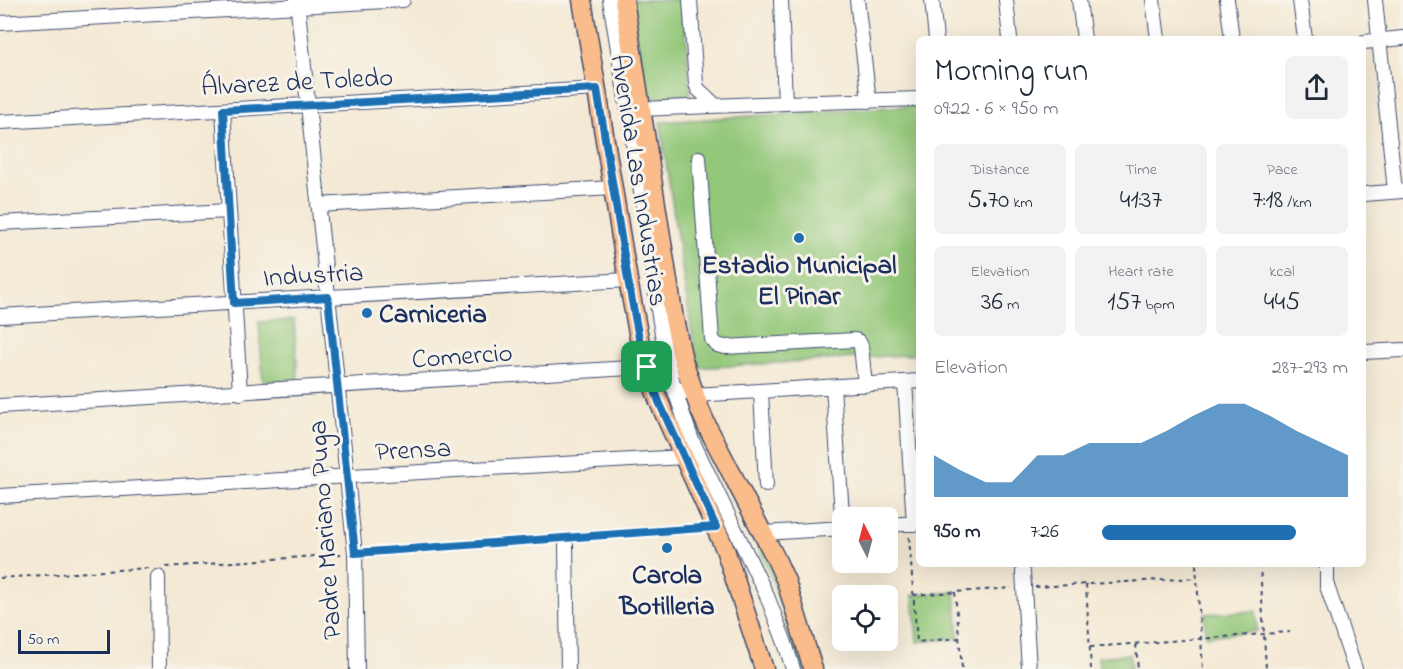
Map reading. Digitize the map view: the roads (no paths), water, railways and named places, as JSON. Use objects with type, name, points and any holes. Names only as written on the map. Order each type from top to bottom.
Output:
[{"type":"main road","name":"Avenida Las Industrias","points":[[582,0],[641,346],[659,402],[716,527],[731,566],[764,669]]},
{"type":"main road","name":"Avenida Las Industrias","points":[[624,0],[674,319],[683,360],[708,428],[764,533],[786,581],[813,669]]},
{"type":"street","points":[[0,23],[297,3],[403,0]]},
{"type":"street","points":[[603,0],[639,213],[651,306],[684,434],[766,607],[786,669]]},
{"type":"street","points":[[610,0],[671,385],[694,445],[768,596],[793,669]]},
{"type":"street","points":[[690,0],[696,84],[698,89],[716,106]]},
{"type":"street","points":[[781,0],[785,103]]},
{"type":"street","points":[[857,0],[869,101]]},
{"type":"street","points":[[932,0],[936,36]]},
{"type":"street","points":[[1006,0],[1011,36]]},
{"type":"street","points":[[1079,0],[1084,36]]},
{"type":"street","points":[[1153,0],[1158,36]]},
{"type":"street","points":[[1227,0],[1232,36]]},
{"type":"street","points":[[1300,0],[1305,36]]},
{"type":"street","points":[[1366,194],[1399,191],[1375,0]]},
{"type":"street","name":"Padre Mariano Puga","points":[[297,3],[355,553],[357,669]]},
{"type":"street","points":[[1366,42],[1403,38]]},
{"type":"street","name":"Álvarez de Toledo","points":[[0,122],[597,89]]},
{"type":"street","points":[[641,109],[916,99]]},
{"type":"street","points":[[223,110],[240,393]]},
{"type":"street","points":[[699,159],[712,339],[717,345],[725,347],[855,340],[861,346],[865,385]]},
{"type":"street","points":[[318,205],[613,188]]},
{"type":"street","points":[[0,223],[229,211]]},
{"type":"street","name":"Industria","points":[[0,316],[628,280]]},
{"type":"street","points":[[1366,352],[1403,350]]},
{"type":"street","points":[[647,367],[671,385],[694,395],[913,382],[916,488]]},
{"type":"street","name":"Comercio","points":[[0,406],[647,367]]},
{"type":"street","points":[[832,387],[841,507]]},
{"type":"street","points":[[761,392],[766,485]]},
{"type":"street","name":"Prensa","points":[[0,496],[684,457]]},
{"type":"street","points":[[898,525],[916,524]]},
{"type":"street","points":[[764,533],[832,529]]},
{"type":"street","points":[[562,541],[568,669]]},
{"type":"street","points":[[1327,567],[1327,585],[1355,669]]},
{"type":"street","points":[[158,572],[159,669]]},
{"type":"street","points":[[1023,572],[1029,669]]},
{"type":"place","name":"Estadio Municipal El Pinar","points":[[799,238]]},
{"type":"place","name":"Carniceria","points":[[367,313]]},
{"type":"place","name":"Carola Botilleria","points":[[667,548]]}]
